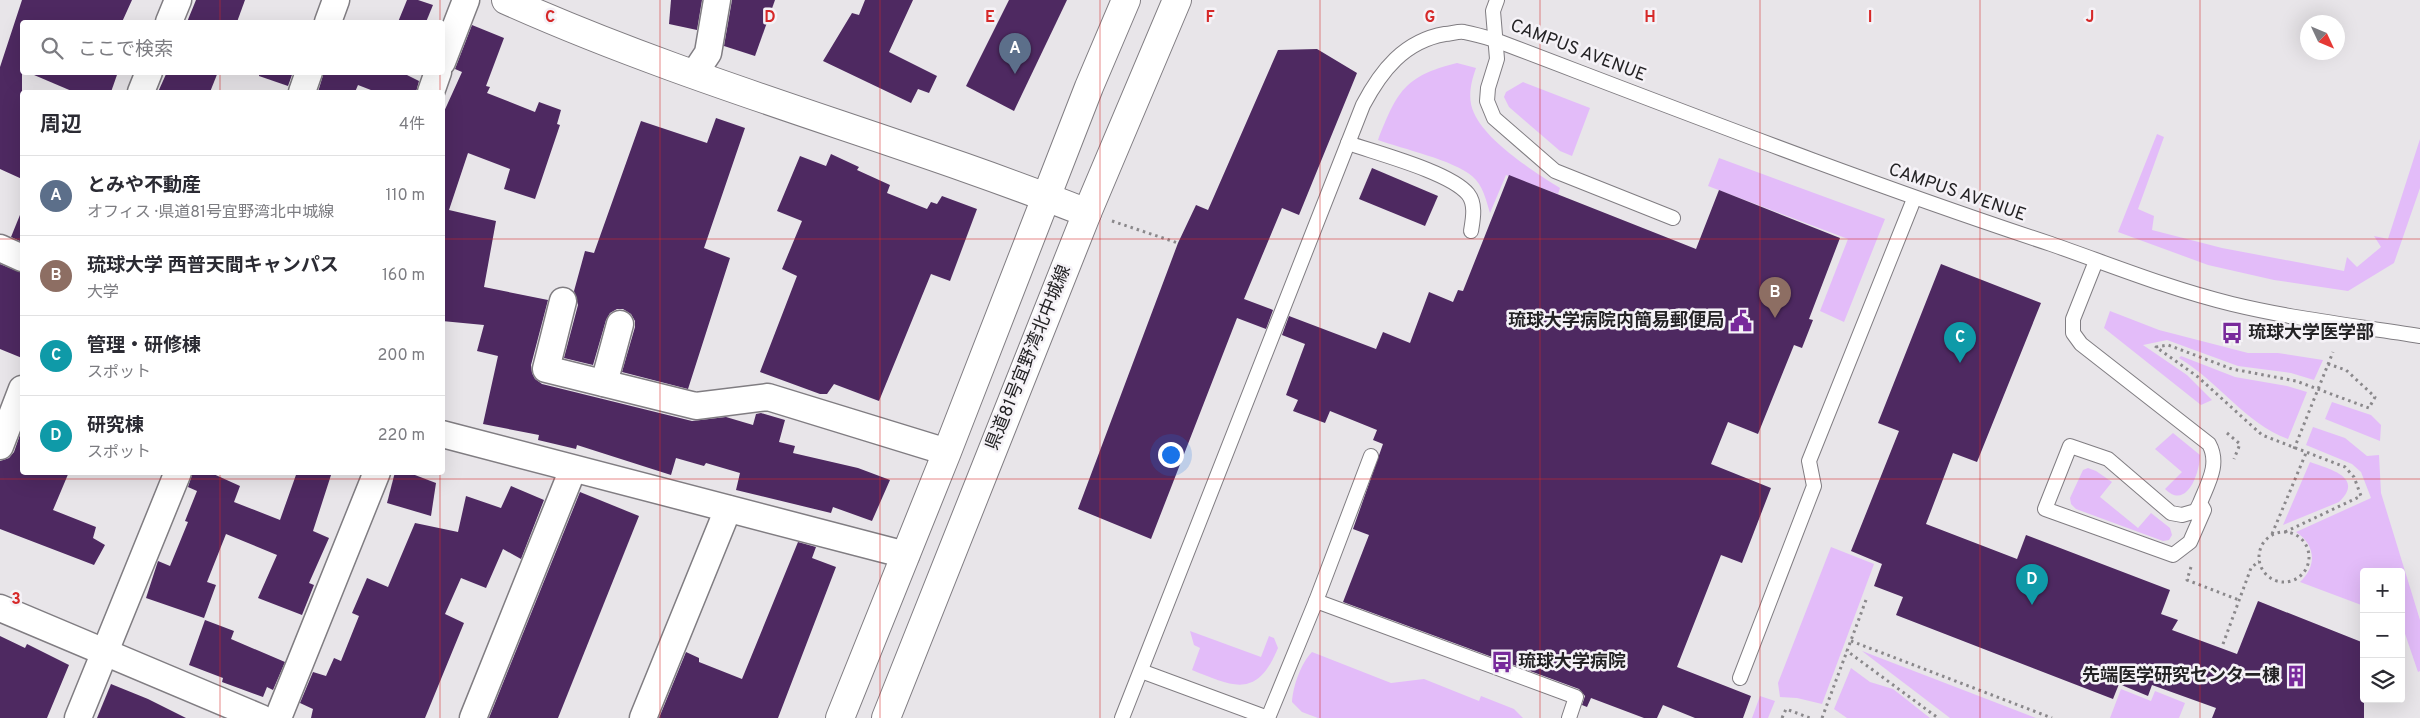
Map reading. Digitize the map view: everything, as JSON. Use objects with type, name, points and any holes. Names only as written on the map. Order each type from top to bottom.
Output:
[{"type":"main road","points":[[506,0],[568,28],[1088,213]]},
{"type":"main road","points":[[840,718],[947,452],[1089,87],[1126,0]]},
{"type":"main road","name":"県道81号宜野湾北中城線","points":[[886,718],[1088,213],[1177,0]]},
{"type":"street","points":[[170,20],[178,0]]},
{"type":"street","points":[[329,20],[336,0]]},
{"type":"street","points":[[445,54],[466,0]]},
{"type":"street","points":[[694,74],[708,53],[717,0]]},
{"type":"street","points":[[142,90],[148,75]]},
{"type":"street","points":[[303,90],[309,75]]},
{"type":"street","points":[[432,90],[437,75]]},
{"type":"street","points":[[0,248],[20,257]]},
{"type":"street","points":[[563,301],[546,369],[696,406],[768,397],[947,452]]},
{"type":"street","points":[[604,383],[620,324]]},
{"type":"street","points":[[0,446],[20,394]]},
{"type":"street","points":[[445,435],[906,555]]},
{"type":"street","points":[[473,718],[573,469]]},
{"type":"street","points":[[78,718],[177,475]]},
{"type":"street","points":[[278,718],[376,475]]},
{"type":"street","points":[[643,718],[728,509]]},
{"type":"street","points":[[0,608],[261,718]]},
{"type":"lane","points":[[1497,0],[1493,11],[1498,59],[1488,88],[1487,101],[1494,118],[1555,171],[1673,218]]},
{"type":"lane","name":"CAMPUS AVENUE","points":[[1122,718],[1363,105],[1377,80],[1395,58],[1416,44],[1437,36],[1463,32],[1495,40],[1914,199],[2159,284],[2231,304],[2287,316],[2420,336]]},
{"type":"lane","points":[[1348,143],[1453,181],[1469,195],[1474,214],[1471,231]]},
{"type":"lane","points":[[1740,678],[1814,486],[1809,461],[1914,199]]},
{"type":"lane","points":[[2096,261],[2073,319],[2073,333],[2081,344],[2209,444],[2214,453],[2215,464],[2196,511],[2182,515],[2171,512],[2108,460],[2070,446],[2045,509],[2173,555],[2190,542],[2204,510],[2200,503]]},
{"type":"lane","points":[[1141,671],[1268,718],[1316,601],[1371,456]]},
{"type":"lane","points":[[1316,601],[1576,697],[1569,718]]},
{"type":"path","points":[[1088,213],[1178,243]]},
{"type":"path","points":[[2272,535],[2285,532],[2361,496],[2354,477],[2345,467],[2262,435],[2198,377],[2156,348],[2168,345],[2232,370],[2282,377],[2369,408],[2375,397],[2346,370],[2328,364]]},
{"type":"path","points":[[2294,448],[2333,352]]},
{"type":"path","points":[[2285,532],[2294,534],[2307,545],[2309,563],[2303,574],[2288,583],[2279,582],[2267,576],[2259,561],[2259,552],[2265,541],[2272,535],[2306,453]]},
{"type":"path","points":[[2223,644],[2251,568],[2259,561]]},
{"type":"path","points":[[2187,580],[2239,600]]},
{"type":"path","points":[[1822,718],[1866,600]]},
{"type":"path","points":[[1851,641],[2052,718]]},
{"type":"path","points":[[1847,651],[1938,718]]},
{"type":"path","points":[[1782,718],[1786,709],[1810,718]]},
{"type":"shaded area","points":[[1457,63],[1476,68],[1470,96],[1472,108],[1480,124],[1489,135],[1512,155],[1560,188],[1558,194],[1506,175],[1490,213],[1479,184],[1464,170],[1440,160],[1378,140],[1397,98],[1405,88],[1425,74]]},
{"type":"shaded area","points":[[1523,82],[1590,108],[1572,156],[1560,151],[1509,107],[1504,97],[1506,92]]},
{"type":"shaded area","points":[[2157,134],[2164,137],[2138,209],[2154,216],[2152,230],[2222,248],[2344,271],[2347,257],[2357,267],[2381,247],[2374,236],[2388,239],[2420,139],[2420,188],[2394,263],[2348,291],[2274,280],[2208,265],[2118,232]]},
{"type":"shaded area","points":[[1719,158],[1885,219],[1844,322],[1820,311],[1848,239],[1708,186]]},
{"type":"shaded area","points":[[2110,311],[2159,330],[2248,353],[2278,353],[2323,360],[2314,380],[2291,373],[2238,366],[2167,340],[2143,345],[2187,375],[2212,400],[2201,405],[2104,328]]},
{"type":"shaded area","points":[[2181,356],[2235,377],[2287,386],[2307,392],[2288,439],[2258,423],[2245,413],[2207,379],[2179,358]]},
{"type":"shaded area","points":[[2332,402],[2371,415],[2381,425],[2380,441],[2325,419]]},
{"type":"shaded area","points":[[2313,427],[2345,438],[2367,456],[2379,455],[2381,493],[2404,568],[2360,568],[2360,604],[2300,582],[2306,576],[2312,556],[2311,549],[2303,537],[2296,532],[2371,498],[2361,472],[2352,464],[2306,445]]},
{"type":"shaded area","points":[[2173,433],[2200,455],[2198,471],[2191,487],[2180,495],[2173,495],[2165,489],[2182,472],[2155,449]]},
{"type":"shaded area","points":[[2310,462],[2341,475],[2346,480],[2348,486],[2346,493],[2339,502],[2283,525]]},
{"type":"shaded area","points":[[2088,468],[2112,482],[2100,497],[2138,528],[2151,513],[2170,528],[2172,535],[2169,540],[2163,541],[2076,509],[2071,504],[2070,498],[2083,470]]},
{"type":"shaded area","points":[[1831,547],[1874,564],[1822,704],[1797,698],[1780,697],[1778,683]]},
{"type":"shaded area","points":[[2405,571],[2420,620],[2420,671],[2418,672],[2405,634]]},
{"type":"shaded area","points":[[1190,631],[1261,657],[1269,636],[1274,638],[1278,648],[1262,675],[1253,682],[1232,684],[1192,670],[1200,648],[1194,645]]},
{"type":"shaded area","points":[[1862,651],[2036,718],[1950,718]]},
{"type":"shaded area","points":[[1312,652],[1391,683],[1424,679],[1479,701],[1481,696],[1514,709],[1523,718],[1318,718],[1302,712],[1292,702],[1298,675],[1304,662]]},
{"type":"shaded area","points":[[1851,668],[1870,682],[1893,689],[1930,718],[1847,718],[1834,709]]},
{"type":"shaded area","points":[[2121,689],[2151,701],[2155,691],[2185,703],[2179,718],[2110,718]]},
{"type":"shaded area","points":[[1760,696],[1775,701],[1768,718],[1752,718]]},
{"type":"building","points":[[22,0],[132,0],[123,20],[20,20],[20,75],[22,75],[22,90],[20,90],[20,178],[0,169],[0,67]]},
{"type":"building","points":[[196,0],[245,0],[238,20],[188,20]]},
{"type":"building","points":[[407,0],[418,0],[433,5],[427,20],[399,20]]},
{"type":"building","points":[[671,0],[702,0],[697,30],[669,24]]},
{"type":"building","points":[[732,0],[775,0],[755,56],[724,46]]},
{"type":"building","points":[[865,0],[913,0],[889,52],[937,76],[929,93],[918,89],[911,103],[823,61],[852,13],[859,15]]},
{"type":"building","points":[[1009,0],[1067,0],[1014,111],[966,86]]},
{"type":"building","points":[[472,25],[504,38],[486,86],[490,87],[487,93],[535,112],[539,102],[561,110],[557,124],[560,125],[535,199],[504,189],[510,169],[468,153],[449,210],[496,221],[484,287],[548,300],[531,365],[535,379],[542,384],[692,421],[726,417],[753,425],[756,414],[761,413],[785,420],[779,442],[795,446],[793,453],[858,468],[890,480],[872,521],[833,507],[831,513],[736,490],[740,473],[706,463],[704,466],[676,458],[671,475],[577,445],[576,449],[538,440],[539,435],[483,424],[498,356],[477,351],[484,325],[445,321],[445,109],[462,72],[455,69]]},
{"type":"building","points":[[1317,49],[1357,73],[1299,215],[1282,208],[1244,299],[1273,310],[1266,329],[1237,318],[1151,539],[1078,509],[1178,243],[1196,205],[1208,210],[1278,50]]},
{"type":"building","points":[[34,75],[117,75],[112,90],[69,90]]},
{"type":"building","points":[[166,75],[217,75],[211,90],[159,90]]},
{"type":"building","points":[[259,75],[292,75],[288,86]]},
{"type":"building","points":[[323,75],[407,75],[419,81],[417,90],[371,90],[358,85],[356,90],[319,90]]},
{"type":"building","points":[[716,118],[745,128],[704,248],[730,258],[688,389],[622,372],[635,327],[635,321],[631,314],[623,309],[617,309],[610,313],[606,320],[593,365],[564,358],[578,305],[574,291],[585,251],[594,253],[641,121],[707,143]]},
{"type":"building","points":[[831,154],[859,167],[857,170],[890,185],[887,193],[927,209],[931,202],[937,204],[942,196],[977,209],[950,281],[931,274],[879,401],[834,384],[827,394],[820,394],[760,372],[797,276],[782,269],[802,221],[777,211],[800,156],[826,166]]},
{"type":"building","points":[[1372,168],[1438,196],[1425,226],[1359,199]]},
{"type":"building","points":[[1509,175],[1696,249],[1719,190],[1840,238],[1809,319],[1813,320],[1802,348],[1794,345],[1758,434],[1728,422],[1711,464],[1771,488],[1742,563],[1721,555],[1677,667],[1751,696],[1743,718],[1695,718],[1663,705],[1657,718],[1644,718],[1591,698],[1587,707],[1582,705],[1585,696],[1579,689],[1343,602],[1369,535],[1353,529],[1383,444],[1373,440],[1377,430],[1330,411],[1325,423],[1293,411],[1298,400],[1286,395],[1305,344],[1282,335],[1289,316],[1376,349],[1383,332],[1410,343],[1429,292],[1453,302],[1458,290],[1463,291]]},
{"type":"building","points":[[20,215],[20,241],[11,237]]},
{"type":"building","points":[[0,264],[20,272],[20,357],[0,349]]},
{"type":"building","points":[[1941,264],[2041,303],[1977,462],[1953,453],[1926,524],[2017,559],[2026,535],[2170,590],[2161,614],[2178,620],[2172,630],[2237,654],[2258,601],[2360,641],[2360,703],[2364,703],[2364,718],[2212,718],[2216,708],[2152,685],[2148,696],[2119,684],[2113,699],[1896,615],[1903,597],[1874,586],[1882,564],[1851,551],[1899,431],[1878,423]]},
{"type":"building","points":[[20,435],[20,475],[68,475],[53,510],[96,527],[93,538],[105,545],[94,565],[0,529],[0,461],[9,458],[14,452]]},
{"type":"building","points":[[192,475],[216,475],[240,486],[234,502],[280,520],[296,475],[331,475],[313,531],[329,538],[309,583],[314,585],[302,615],[258,598],[277,555],[226,534],[207,582],[216,585],[204,618],[146,598],[158,561],[170,566],[188,522],[185,521],[197,491],[188,487]]},
{"type":"building","points":[[394,475],[415,475],[436,483],[431,516],[387,503]]},
{"type":"building","points":[[511,486],[544,500],[521,559],[503,549],[486,588],[461,578],[445,614],[464,623],[425,718],[311,718],[313,709],[300,703],[313,672],[326,676],[334,658],[341,661],[359,616],[352,613],[367,578],[388,587],[415,523],[458,532],[466,496],[501,508]]},
{"type":"building","points":[[580,492],[639,516],[558,718],[489,718]]},
{"type":"building","points":[[798,542],[816,547],[812,558],[836,567],[778,718],[659,718],[686,652],[699,658],[699,662],[742,679]]},
{"type":"building","points":[[205,620],[234,631],[231,639],[285,662],[273,690],[267,687],[263,697],[222,682],[223,678],[189,665]]},
{"type":"building","points":[[0,636],[25,648],[27,644],[69,665],[47,718],[0,718]]},
{"type":"building","points":[[111,684],[148,699],[186,718],[97,718]]},
{"type":"place","name":"とみや不動産","points":[[1015,74]]},
{"type":"place","name":"琉球大学 西普天間キャンパス","points":[[1775,318]]},
{"type":"place","name":"琉球大学病院内簡易郵便局","points":[[1741,321]]},
{"type":"place","name":"琉球大学医学部","points":[[2232,333]]},
{"type":"place","name":"管理・研修棟","points":[[1960,363]]},
{"type":"place","name":"研究棟","points":[[2032,605]]},
{"type":"place","name":"琉球大学病院","points":[[1502,662]]},
{"type":"place","name":"先端医学研究センター棟","points":[[2296,676]]}]
